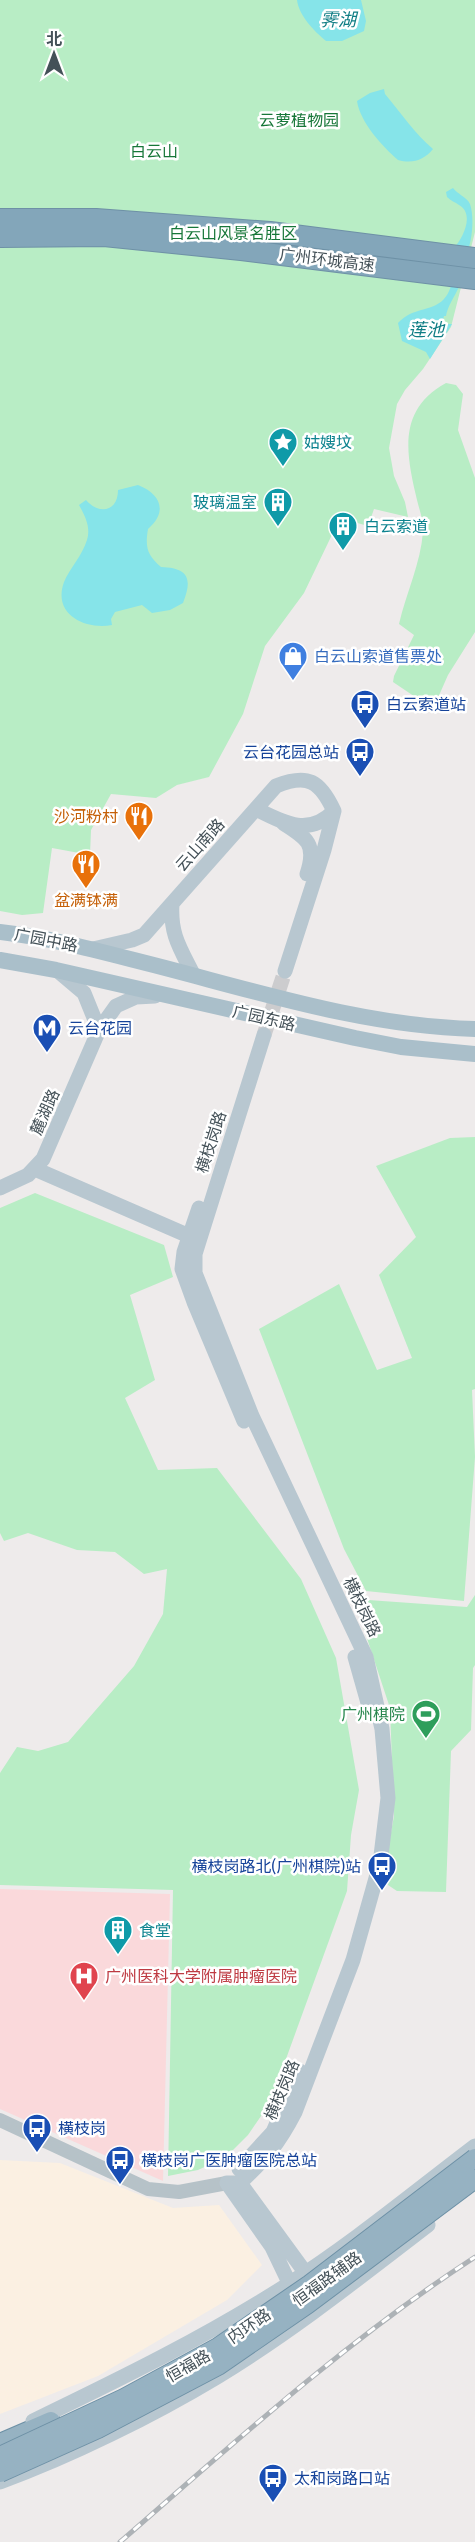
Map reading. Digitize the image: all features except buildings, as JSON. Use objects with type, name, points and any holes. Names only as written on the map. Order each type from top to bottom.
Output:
[{"type":"highway","name":"广州环城高速","points":[[0,219],[96,219],[270,232],[475,258]]},
{"type":"highway","name":"广州环城高速","points":[[0,237],[104,236],[241,250],[475,279]]},
{"type":"highway","points":[[0,2443],[51,2421],[182,2356],[217,2335],[344,2243],[475,2153]]},
{"type":"highway","name":"内环路","points":[[0,2457],[114,2403],[218,2347],[310,2284],[475,2159]]},
{"type":"highway","name":"内环路","points":[[0,2472],[98,2429],[218,2366],[308,2304],[475,2180]]},
{"type":"main road","name":"云山南路","points":[[93,949],[144,935],[276,786],[292,779],[310,780],[321,788],[334,811]]},
{"type":"main road","points":[[256,809],[305,837],[311,848],[312,858],[280,970],[324,850],[334,811]]},
{"type":"main road","points":[[283,823],[317,824],[334,811]]},
{"type":"main road","points":[[172,904],[171,923],[174,938],[193,974]]},
{"type":"main road","name":"广园中路","points":[[0,932],[93,949]]},
{"type":"main road","name":"广园东路","points":[[93,949],[377,1020],[427,1027],[475,1029]]},
{"type":"main road","name":"广园中路","points":[[0,960],[56,970]]},
{"type":"main road","points":[[56,970],[84,993],[99,1030]]},
{"type":"main road","name":"广园东路","points":[[56,970],[355,1038],[401,1047],[475,1054]]},
{"type":"main road","name":"麓湖路","points":[[0,1188],[21,1179],[35,1169],[50,1145],[99,1030],[116,1006],[136,997],[165,996]]},
{"type":"main road","name":"横枝岗路","points":[[233,2183],[273,2132],[312,2042],[357,1913],[373,1848],[378,1800],[372,1731],[357,1664],[234,1398],[185,1282],[182,1261],[194,1238],[260,1034]]},
{"type":"main road","points":[[35,1169],[194,1238]]},
{"type":"main road","name":"恒福路辅路","points":[[0,2482],[51,2461],[191,2392],[258,2350],[315,2289],[475,2146]]},
{"type":"main road","name":"恒福路","points":[[0,2472],[181,2385],[233,2354],[475,2159]]},
{"type":"main road","name":"恒福路","points":[[0,2457],[158,2383],[237,2337],[293,2290],[315,2289],[475,2180]]},
{"type":"main road","points":[[233,2183],[315,2289]]},
{"type":"main road","points":[[233,2183],[272,2247],[293,2290]]},
{"type":"main road","name":"恒福路辅路","points":[[315,2289],[475,2190]]},
{"type":"main road","name":"恒福路辅路","points":[[0,2436],[165,2357],[293,2290]]},
{"type":"street","points":[[0,2120],[148,2189],[179,2192],[233,2183]]},
{"type":"shaded area","name":"广州医科大学附属肿瘤医院","points":[[0,1889],[170,1894],[163,2181],[0,2109]]},
{"type":"shaded area","points":[[0,2160],[60,2163],[173,2208],[219,2205],[262,2265],[227,2300],[98,2376],[0,2414]]},
{"type":"green space","name":"白云山风景名胜区","points":[[0,0],[475,0],[475,232],[451,327],[397,404],[389,448],[394,476],[405,502],[408,517],[374,509],[368,526],[340,518],[304,593],[265,646],[243,714],[209,777],[177,785],[156,798],[111,794],[91,830],[90,855],[52,848],[43,913],[22,915],[0,911]]},
{"type":"green space","points":[[446,383],[456,385],[463,394],[458,430],[475,478],[475,632],[448,675],[433,709],[393,682],[414,635],[399,624],[419,555],[423,531],[410,466],[409,434],[412,420],[419,406],[430,394]]},
{"type":"green space","points":[[475,1137],[475,1389],[472,1390],[475,1457],[464,1601],[366,1591],[344,1549],[259,1329],[339,1284],[377,1370],[412,1358],[379,1275],[416,1237],[376,1166],[450,1138]]},
{"type":"green space","points":[[35,1193],[164,1245],[173,1277],[130,1295],[155,1380],[125,1398],[158,1470],[217,1468],[301,1579],[336,1658],[359,1790],[351,1835],[347,1891],[270,2103],[248,2135],[226,2157],[198,2170],[168,2176],[173,1890],[0,1885],[0,1773],[17,1747],[38,1751],[68,1742],[134,1666],[163,1614],[167,1569],[144,1574],[115,1552],[77,1550],[28,1533],[4,1541],[0,1533],[0,1208]]},
{"type":"green space","name":"广州棋院","points":[[475,1595],[475,1665],[473,1668],[471,1730],[451,1751],[446,1892],[397,1891],[382,1881],[394,1816],[390,1708],[354,1599],[467,1607]]},
{"type":"water","name":"霁湖","points":[[297,0],[361,0],[366,21],[364,31],[342,41],[326,41],[304,17]]},
{"type":"water","points":[[384,89],[385,94],[408,123],[433,149],[426,156],[409,162],[398,160],[367,125],[357,101],[370,93]]},
{"type":"water","name":"莲池","points":[[453,188],[470,204],[472,233],[469,249],[463,260],[464,270],[461,282],[443,320],[445,324],[452,324],[430,359],[426,352],[402,341],[398,323],[412,313],[443,301],[450,288],[454,272],[454,248],[464,232],[467,220],[464,209],[447,197],[446,192]]},
{"type":"water","points":[[138,485],[157,498],[160,510],[154,523],[148,529],[148,550],[161,567],[177,570],[186,576],[188,587],[183,603],[170,610],[152,613],[142,605],[115,612],[111,619],[112,625],[92,625],[82,622],[67,611],[62,594],[64,582],[82,551],[88,535],[87,522],[79,505],[86,500],[96,508],[107,509],[115,503],[118,490]]},
{"type":"tunnel","points":[[264,1035],[285,971]]},
{"type":"railway","points":[[120,2542],[337,2357],[382,2322],[475,2257]]},
{"type":"place","name":"姑嫂坟","points":[[283,468]]},
{"type":"place","name":"玻璃温室","points":[[278,528]]},
{"type":"place","name":"白云索道","points":[[343,552]]},
{"type":"place","name":"白云山索道售票处","points":[[293,682]]},
{"type":"place","name":"白云索道站","points":[[365,730]]},
{"type":"place","name":"云台花园总站","points":[[360,778]]},
{"type":"place","name":"沙河粉村","points":[[139,842]]},
{"type":"place","name":"盆满钵满","points":[[86,890]]},
{"type":"place","name":"云台花园","points":[[47,1054]]},
{"type":"place","name":"广州棋院","points":[[426,1740]]},
{"type":"place","name":"横枝岗路北(广州棋院)站","points":[[382,1892]]},
{"type":"place","name":"食堂","points":[[118,1956]]},
{"type":"place","name":"广州医科大学附属肿瘤医院","points":[[84,2002]]},
{"type":"place","name":"横枝岗","points":[[37,2154]]},
{"type":"place","name":"横枝岗广医肿瘤医院总站","points":[[120,2186]]},
{"type":"place","name":"太和岗路口站","points":[[273,2504]]},
{"type":"park label","name":"云萝植物园","points":[[299,120]]},
{"type":"park label","name":"白云山","points":[[154,151]]}]
